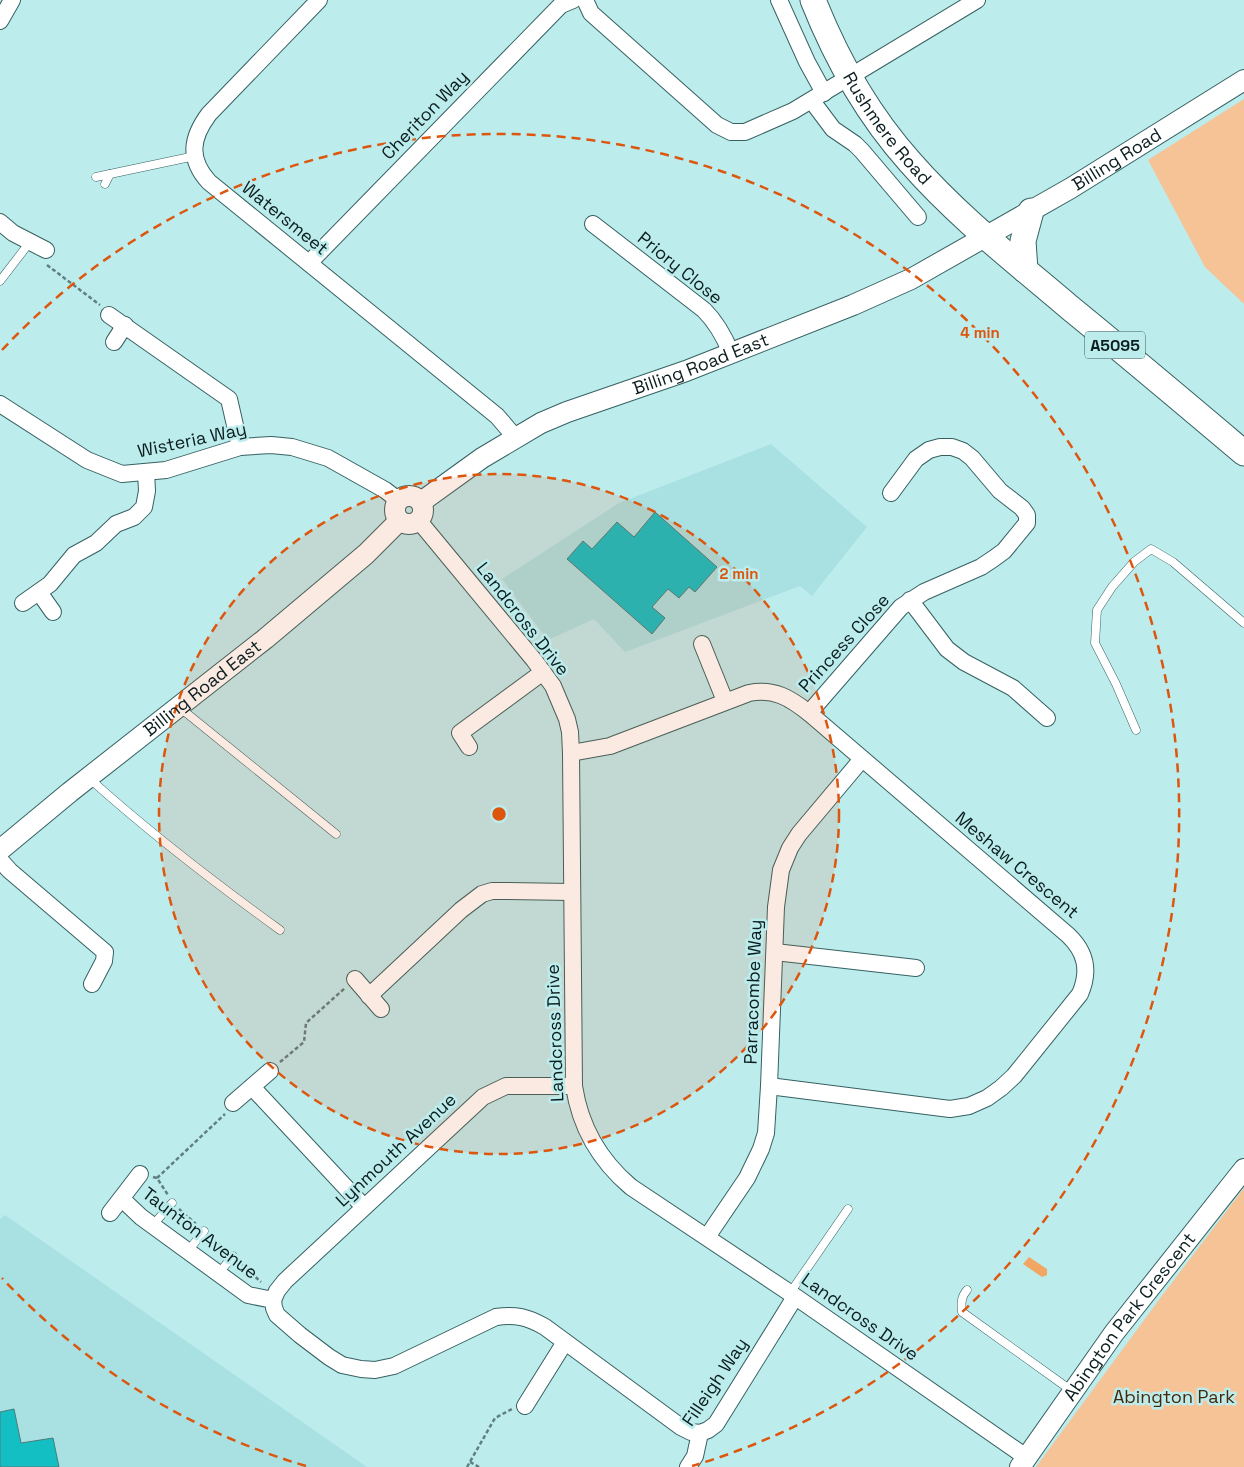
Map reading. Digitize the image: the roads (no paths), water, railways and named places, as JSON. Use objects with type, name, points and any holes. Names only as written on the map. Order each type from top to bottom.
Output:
[{"type":"main road","name":"Rushmere Road","points":[[813,0],[830,42],[850,77],[891,139],[910,162],[950,203],[987,236]]},
{"type":"main road","points":[[1025,270],[1022,241],[1031,211]]},
{"type":"main road","name":"A5095","points":[[987,236],[1244,453]]},
{"type":"street","points":[[0,21],[12,0]]},
{"type":"street","points":[[194,156],[194,142],[200,126],[209,114],[319,0]]},
{"type":"street","name":"Cheriton Way","points":[[309,263],[561,4],[573,0]]},
{"type":"street","points":[[585,0],[591,13],[717,125],[730,132],[745,132],[757,128],[818,97],[977,0]]},
{"type":"street","name":"Rushmere Road","points":[[779,0],[806,62],[824,119],[833,129],[862,151],[918,217]]},
{"type":"street","name":"Billing Road","points":[[987,236],[1244,80]]},
{"type":"street","name":"Watersmeet","points":[[194,156],[200,172],[209,182],[497,416],[516,437]]},
{"type":"street","points":[[0,222],[13,233],[38,246]]},
{"type":"street","name":"Priory Close","points":[[593,224],[704,310],[715,321],[724,335],[731,353]]},
{"type":"street","name":"Billing Road East","points":[[0,850],[317,596],[476,462],[516,437],[567,412],[686,371],[853,304],[902,283],[987,236]]},
{"type":"street","points":[[109,315],[229,400],[240,447]]},
{"type":"street","points":[[114,342],[125,325]]},
{"type":"street","name":"Wisteria Way","points":[[0,404],[87,460],[122,474],[186,465],[240,447],[271,445],[311,451],[328,458],[353,470],[398,500]]},
{"type":"street","name":"Princess Close","points":[[809,713],[893,615],[910,600],[981,567],[1004,551],[1027,524],[1027,515],[1022,508],[1000,491],[972,458],[952,447],[940,447],[929,450],[916,459],[891,493]]},
{"type":"street","points":[[23,602],[50,584],[74,554],[96,543],[116,524],[134,518],[144,507],[147,491],[146,472]]},
{"type":"street","points":[[398,500],[394,507],[394,515],[413,515]]},
{"type":"street","name":"Landcross Drive","points":[[413,515],[543,672],[560,701],[567,718],[571,753],[574,1086],[580,1116],[587,1133],[613,1170],[631,1187],[792,1295],[1023,1462]]},
{"type":"street","points":[[40,592],[52,612]]},
{"type":"street","name":"Princess Close","points":[[910,600],[947,649],[964,662],[1013,688],[1047,718]]},
{"type":"street","points":[[702,644],[725,701]]},
{"type":"street","points":[[461,734],[543,672]]},
{"type":"street","name":"Meshaw Crescent","points":[[571,753],[610,746],[749,693],[768,691],[785,696],[809,713],[1076,942],[1085,960],[1084,984],[1073,1005],[1014,1076],[987,1098],[968,1106],[934,1108],[769,1086]]},
{"type":"street","name":"Parracombe Way","points":[[707,1238],[747,1178],[761,1149],[768,1118],[777,896],[780,870],[799,834],[862,759]]},
{"type":"street","points":[[0,860],[10,871],[105,952],[104,961],[92,984]]},
{"type":"street","points":[[369,996],[461,910],[482,894],[492,891],[571,892]]},
{"type":"street","points":[[775,952],[916,968]]},
{"type":"street","points":[[355,979],[381,1009]]},
{"type":"street","points":[[233,1103],[270,1071]]},
{"type":"street","name":"Lynmouth Avenue","points":[[274,1300],[277,1291],[285,1281],[488,1094],[506,1086],[574,1086]]},
{"type":"street","points":[[252,1087],[364,1207]]},
{"type":"street","name":"Abington Park Crescent","points":[[1023,1462],[1114,1333],[1244,1169]]},
{"type":"street","name":"Taunton Avenue","points":[[110,1213],[140,1174]]},
{"type":"street","name":"Taunton Avenue","points":[[122,1199],[153,1225],[248,1295],[274,1300]]},
{"type":"street","name":"Filleigh Way","points":[[688,1467],[695,1456],[700,1433],[716,1424],[792,1295]]},
{"type":"street","points":[[274,1300],[274,1308],[277,1315],[312,1345],[342,1365],[361,1369],[375,1370],[394,1366],[496,1317],[509,1315],[532,1319],[681,1427],[691,1432],[700,1433]]},
{"type":"street","points":[[525,1406],[565,1342]]},
{"type":"lane","points":[[96,177],[194,156]]},
{"type":"lane","points":[[105,184],[110,174]]},
{"type":"lane","points":[[0,281],[38,246]]},
{"type":"lane","points":[[1136,730],[1116,684],[1095,644],[1097,610],[1134,562],[1151,549],[1173,562],[1244,623]]},
{"type":"lane","points":[[179,707],[336,834]]},
{"type":"lane","points":[[88,778],[127,812],[226,891],[280,930]]},
{"type":"lane","points":[[153,1225],[172,1203]]},
{"type":"lane","points":[[792,1295],[848,1209]]},
{"type":"lane","points":[[188,1251],[204,1231]]},
{"type":"lane","points":[[218,1274],[233,1256]]},
{"type":"lane","points":[[967,1290],[961,1302],[962,1312],[1072,1391]]},
{"type":"park label","name":"Abington Park","points":[[1174,1397]]}]
